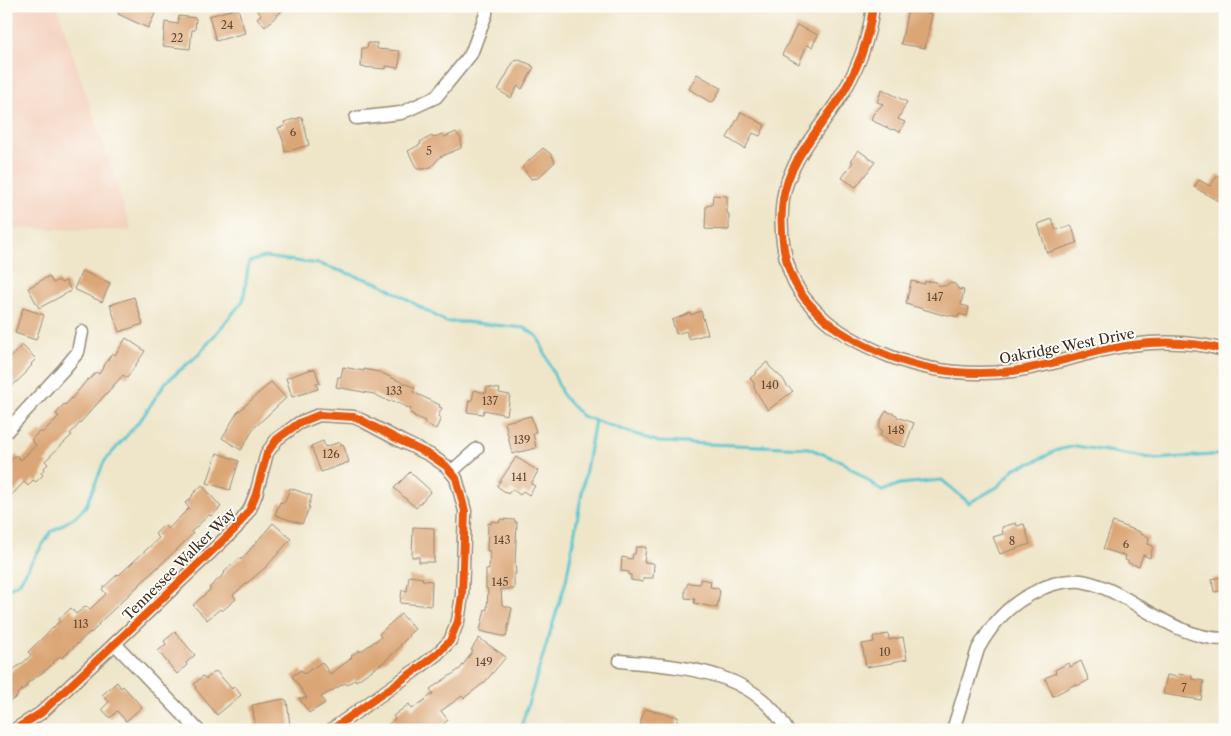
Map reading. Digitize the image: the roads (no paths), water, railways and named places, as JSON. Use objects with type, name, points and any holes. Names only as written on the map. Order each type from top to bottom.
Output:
[{"type":"street","points":[[356,118],[401,113],[436,97],[471,54],[486,14],[486,6]]},
{"type":"street","name":"Oakridge West Drive","points":[[872,6],[866,40],[858,63],[838,100],[802,153],[789,178],[783,198],[781,223],[783,246],[789,270],[799,291],[822,317],[847,336],[872,349],[905,362],[935,370],[959,373],[1014,370],[1130,345],[1190,343],[1225,350]]},
{"type":"street","points":[[6,432],[78,352],[82,332]]},
{"type":"street","name":"Tennessee Walker Way","points":[[14,730],[41,712],[236,528],[250,509],[267,453],[277,439],[299,423],[319,415],[354,417],[430,455],[446,466],[456,478],[465,511],[462,595],[458,621],[450,640],[437,654],[420,667],[331,730]]},
{"type":"street","points":[[451,472],[478,449]]},
{"type":"street","points":[[953,730],[978,649],[985,637],[994,624],[1012,606],[1028,595],[1045,587],[1064,582],[1080,581],[1095,584],[1112,591],[1164,621],[1184,630],[1215,639],[1225,639]]},
{"type":"street","points":[[115,644],[198,730]]},
{"type":"street","points":[[620,661],[689,668],[734,682],[758,695],[775,710],[787,730]]},
{"type":"waterway","points":[[6,590],[20,582],[51,532],[75,517],[86,506],[104,462],[142,418],[166,382],[199,354],[243,301],[249,262],[264,257],[319,264],[381,284],[446,322],[525,328],[538,337],[563,396],[582,416],[659,442],[808,448],[843,462],[882,491],[900,484],[942,480],[969,503],[999,486],[1015,468],[1034,462],[1057,450],[1076,446],[1156,459],[1225,454]]},
{"type":"waterway","points":[[520,730],[566,581],[595,420]]}]
